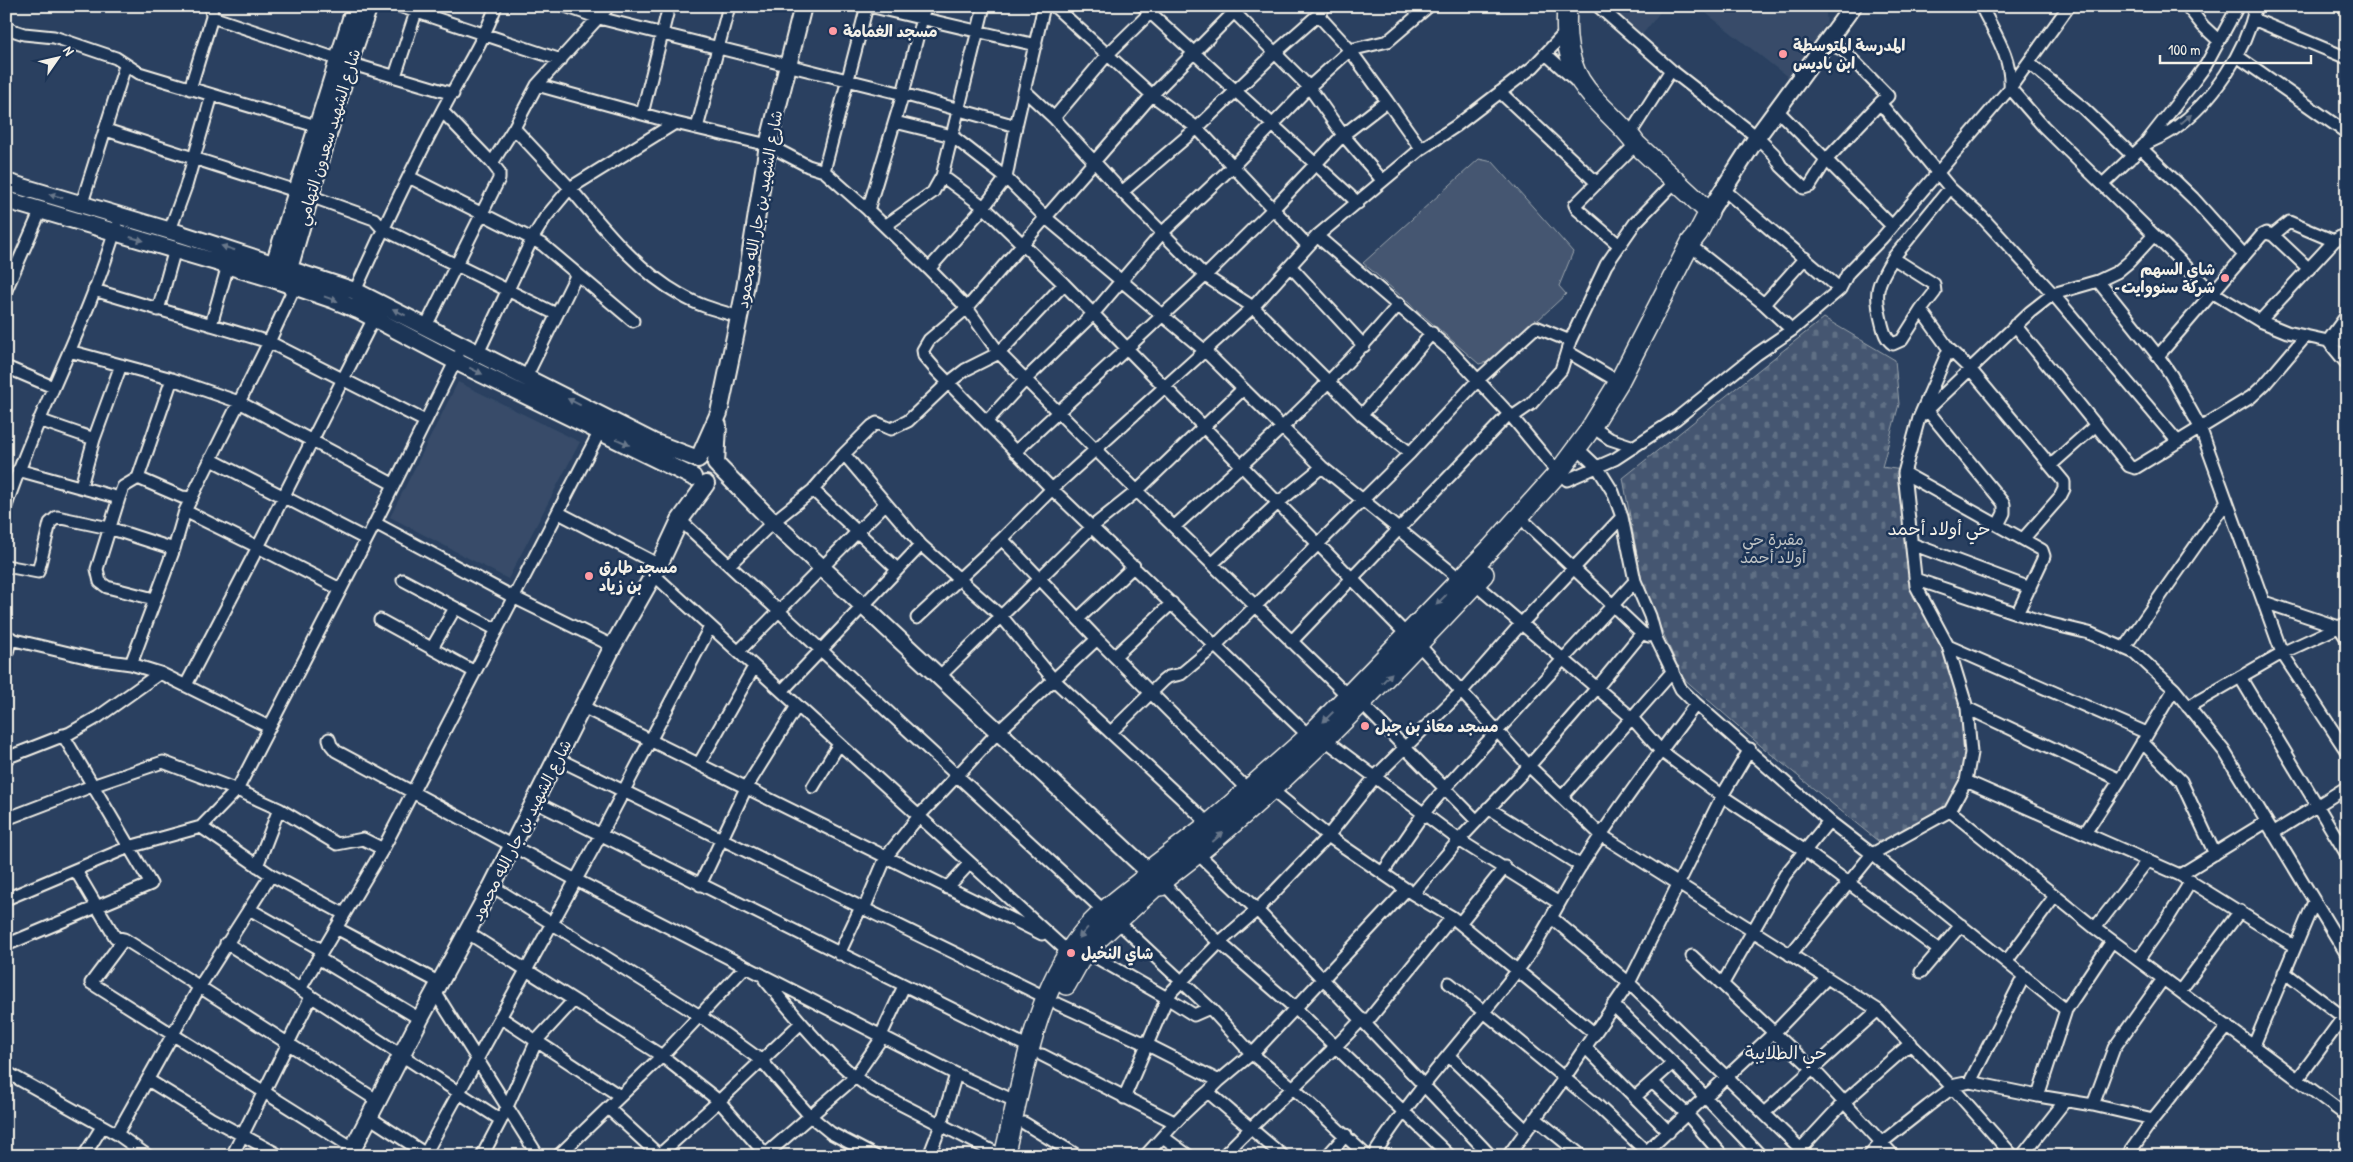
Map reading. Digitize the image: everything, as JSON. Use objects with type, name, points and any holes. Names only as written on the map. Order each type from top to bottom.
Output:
[{"type":"main road","points":[[1567,6],[1566,33],[1570,57],[1586,90],[1675,182],[1708,212],[1697,242],[1658,328],[1596,430]]},
{"type":"main road","points":[[1468,582],[1563,476],[1587,457],[1596,430],[1619,382],[1691,242],[1697,242]]},
{"type":"main road","points":[[1003,1156],[1017,1102],[1036,1052],[1069,948],[1082,934],[1111,917],[1156,878],[1209,824],[1248,790],[1316,738],[1356,700],[1468,582],[1528,525],[1563,476]]},
{"type":"main road","points":[[1156,878],[1198,854],[1272,790],[1316,738]]},
{"type":"main road","points":[[1016,1156],[1024,1123],[1036,1052]]},
{"type":"street","name":"شارع الشهيد سعدون التهامي","points":[[282,276],[303,194],[343,61],[355,6]]},
{"type":"street","name":"شارع الشهيد سعدون التهامي","points":[[303,194],[316,126],[343,61],[369,6]]},
{"type":"street","points":[[399,6],[417,9],[561,60]]},
{"type":"street","points":[[356,290],[383,229],[442,112],[486,35],[496,6]]},
{"type":"street","points":[[565,6],[599,18],[958,108],[1016,126]]},
{"type":"street","points":[[492,163],[514,128],[537,85],[609,6]]},
{"type":"street","points":[[642,114],[670,6]]},
{"type":"street","points":[[697,128],[729,6]]},
{"type":"street","name":"شارع الشهيد بن جار الله محمود","points":[[699,458],[716,420],[740,317],[768,145],[803,6]]},
{"type":"street","points":[[824,171],[868,6],[1036,45]]},
{"type":"street","points":[[868,210],[903,94],[925,6]]},
{"type":"street","points":[[885,226],[933,192],[942,176],[984,6]]},
{"type":"street","points":[[929,269],[984,207],[1006,178],[1044,6]]},
{"type":"street","points":[[1054,6],[1152,95],[1197,128],[1308,246]]},
{"type":"street","points":[[987,421],[1026,379],[1093,314],[1162,233],[1233,166],[1272,122],[1309,87],[1350,50],[1388,41],[1429,6]]},
{"type":"street","points":[[1598,6],[1671,70],[1757,137],[1804,188],[1810,186],[1827,159],[1888,96],[1843,50],[1827,42]]},
{"type":"street","points":[[1981,6],[2011,70],[2010,88],[2043,126],[2212,292],[2260,321],[2305,337],[2328,341],[2347,340]]},
{"type":"street","points":[[2066,1010],[1829,821],[1681,689],[1656,638],[1650,616],[1635,581],[1622,517],[1613,492],[1587,457],[1634,447],[1676,420],[1757,354],[1792,330],[1840,289],[1848,273],[1867,255],[2010,88],[2069,6]]},
{"type":"street","points":[[2187,6],[2202,26],[2220,41]]},
{"type":"street","points":[[2103,184],[2140,150],[2192,84],[2220,41],[2238,6]]},
{"type":"street","points":[[2140,150],[2175,129],[2195,112],[2212,92],[2237,56],[2253,19],[2256,6]]},
{"type":"street","points":[[1382,180],[1343,135],[1309,87],[1234,8],[1093,161],[967,308],[929,340],[923,350],[928,362],[1052,489],[1316,738],[1375,777],[1458,840],[1559,903]]},
{"type":"street","points":[[1708,212],[1757,137],[1827,42],[1848,8]]},
{"type":"street","points":[[395,76],[417,9]]},
{"type":"street","points":[[1054,118],[1108,54],[1150,9],[1192,54],[1272,122],[1358,202]]},
{"type":"street","points":[[1122,192],[1197,128],[1321,11],[1421,149]]},
{"type":"street","points":[[190,89],[212,12],[343,61],[453,94]]},
{"type":"street","points":[[2253,19],[2347,58]]},
{"type":"street","points":[[6,28],[24,34],[54,37],[116,58],[125,66],[139,73],[316,126]]},
{"type":"street","points":[[917,618],[1002,539],[1052,489],[1253,307],[1317,236],[1421,149],[1500,92],[1547,55],[1566,33]]},
{"type":"street","points":[[1547,55],[1586,90]]},
{"type":"street","points":[[2237,56],[2347,133]]},
{"type":"street","points":[[2029,63],[2083,108],[2140,150],[2193,198],[2244,255]]},
{"type":"street","points":[[82,203],[125,66]]},
{"type":"street","points":[[1619,245],[1576,207],[1581,197],[1633,139],[1671,70]]},
{"type":"street","points":[[537,85],[675,123],[768,145],[808,166],[824,171],[868,210],[929,269],[967,308],[999,353],[1137,491],[1175,526],[1255,607],[1405,746],[1476,820]]},
{"type":"street","points":[[1025,91],[1054,118],[1122,192],[1205,276],[1253,307],[1362,415],[1410,453]]},
{"type":"street","points":[[1500,92],[1596,182]]},
{"type":"street","points":[[170,230],[186,186],[192,159],[212,95]]},
{"type":"street","points":[[1015,452],[1205,276],[1274,208],[1343,135],[1386,101]]},
{"type":"street","points":[[1880,103],[1950,188],[1982,216],[2053,294],[2178,442]]},
{"type":"street","points":[[1776,110],[1892,226]]},
{"type":"street","points":[[426,326],[499,179],[499,172],[492,163],[442,112]]},
{"type":"street","points":[[895,122],[952,136],[1006,178],[1044,217],[1204,350],[1242,390],[1322,467],[1398,530],[1468,582],[1520,624],[1632,718],[1661,751],[1722,796],[1804,850],[1939,950]]},
{"type":"street","points":[[478,352],[532,239],[545,218],[570,188],[675,123]]},
{"type":"street","points":[[514,128],[648,273],[682,296],[714,310],[740,317]]},
{"type":"street","points":[[106,130],[374,218],[383,229],[556,314]]},
{"type":"street","points":[[942,176],[984,207],[1064,284],[1412,639],[1529,766],[1601,834],[1878,1010],[1912,1043],[2013,1156]]},
{"type":"street","points":[[409,177],[543,245],[633,321]]},
{"type":"street","points":[[6,182],[170,230],[282,276],[358,310],[456,361],[701,481],[744,494]]},
{"type":"street","points":[[1292,642],[1352,577],[1510,415],[1531,404],[1549,386],[1561,370],[1569,346],[1606,266],[1634,223],[1675,182]]},
{"type":"street","points":[[1893,258],[1934,284],[1935,292],[1902,340],[1893,344],[1888,341],[1878,307],[1876,292],[1879,279],[1893,258],[1950,188]]},
{"type":"street","points":[[1723,189],[1840,289]]},
{"type":"street","points":[[6,200],[228,265],[356,290],[670,449],[699,458],[707,457],[773,522],[1156,878],[1211,935],[1295,1008],[1450,1156]]},
{"type":"street","points":[[7,287],[40,210]]},
{"type":"street","points":[[6,506],[18,470],[94,290],[120,216]]},
{"type":"street","points":[[2273,236],[2289,222],[2334,241]]},
{"type":"street","points":[[2158,356],[2262,235],[2266,233],[2273,236],[2309,269]]},
{"type":"street","points":[[1317,236],[1432,333],[1479,379],[1563,476]]},
{"type":"street","points":[[1924,414],[2015,325],[2053,294],[2098,281],[2116,272],[2129,262],[2153,236]]},
{"type":"street","points":[[2260,321],[2334,241],[2340,237],[2347,237]]},
{"type":"street","points":[[1697,242],[1792,330]]},
{"type":"street","points":[[158,310],[175,249]]},
{"type":"street","points":[[1764,304],[1805,258]]},
{"type":"street","points":[[211,325],[228,265]]},
{"type":"street","points":[[1291,267],[1364,346]]},
{"type":"street","points":[[526,377],[556,314],[578,274]]},
{"type":"street","points":[[131,664],[174,548],[185,511],[269,342],[282,276]]},
{"type":"street","points":[[2098,281],[2158,356],[2171,375],[2200,427],[2282,653],[2347,752]]},
{"type":"street","points":[[729,565],[773,522],[813,490],[844,454],[874,424],[884,425],[892,429],[902,426],[964,370],[999,353],[1064,284]]},
{"type":"street","points":[[94,290],[269,342],[425,421]]},
{"type":"street","points":[[1175,526],[1329,384],[1399,304]]},
{"type":"street","points":[[1921,310],[1948,349],[1971,370],[2062,478],[2066,486],[2024,538]]},
{"type":"street","points":[[2328,341],[2347,314]]},
{"type":"street","points":[[186,685],[258,548],[311,441],[345,379],[374,318]]},
{"type":"street","points":[[2015,325],[2131,467],[2138,467],[2200,427],[2235,409],[2265,384],[2305,337]]},
{"type":"street","points":[[1111,732],[1168,677],[1181,674],[1216,645],[1410,453],[1479,379],[1536,327],[1569,346],[1619,382]]},
{"type":"street","points":[[1362,415],[1432,333]]},
{"type":"street","points":[[2328,341],[2347,364]]},
{"type":"street","points":[[6,900],[129,847],[201,827],[237,790],[375,523],[456,361],[462,345]]},
{"type":"street","points":[[1790,955],[1872,854],[1950,811],[1966,781],[1971,753],[1967,708],[1948,646],[1920,595],[1915,579],[1904,472],[1948,349]]},
{"type":"street","points":[[69,351],[172,379],[239,402],[393,484]]},
{"type":"street","points":[[81,486],[94,439],[121,366]]},
{"type":"street","points":[[6,367],[53,387]]},
{"type":"street","points":[[154,599],[107,586],[100,582],[97,569],[123,487],[138,478],[172,379]]},
{"type":"street","points":[[940,676],[1092,527],[1137,491],[1242,390]]},
{"type":"street","points":[[1924,414],[2004,504],[2004,512],[1998,525]]},
{"type":"street","points":[[39,420],[94,439]]},
{"type":"street","points":[[670,449],[691,445],[704,437],[716,420]]},
{"type":"street","name":"شارع الشهيد بن جار الله محمود","points":[[716,420],[716,464]]},
{"type":"street","points":[[2051,465],[2096,425]]},
{"type":"street","points":[[1596,430],[1620,444],[1634,447]]},
{"type":"street","points":[[300,989],[383,849],[600,431]]},
{"type":"street","points":[[844,454],[921,545],[961,578],[1002,616],[1054,679],[1209,824]]},
{"type":"street","points":[[699,458],[691,469],[701,481]]},
{"type":"street","points":[[210,459],[366,539]]},
{"type":"street","points":[[701,481],[717,474],[716,464]]},
{"type":"street","points":[[1212,564],[1279,502],[1322,467]]},
{"type":"street","points":[[18,470],[119,498]]},
{"type":"street","points":[[1904,472],[2037,546],[2044,556],[2017,614]]},
{"type":"street","points":[[138,478],[182,497],[192,498]]},
{"type":"street","name":"شارع الشهيد بن جار الله محمود","points":[[351,1152],[420,1019],[468,933],[558,759],[613,646],[656,569],[680,520],[691,504],[701,481]]},
{"type":"street","points":[[813,490],[897,569]]},
{"type":"street","points":[[2124,648],[2227,501]]},
{"type":"street","points":[[739,651],[885,504]]},
{"type":"street","points":[[185,511],[340,589]]},
{"type":"street","points":[[559,513],[656,569],[710,627],[739,651],[970,862],[1069,948]]},
{"type":"street","points":[[1124,1098],[1167,998],[1220,942],[1257,910],[1328,836],[1375,777],[1461,692],[1520,624],[1622,517]]},
{"type":"street","points":[[6,566],[38,572],[50,523],[55,518],[109,528],[174,548]]},
{"type":"street","points":[[680,520],[1210,1008],[1251,1053],[1292,1087],[1367,1156]]},
{"type":"street","points":[[375,523],[513,597],[613,646]]},
{"type":"street","points":[[1528,525],[1642,633],[1656,638]]},
{"type":"street","points":[[1002,539],[1097,639],[1248,790]]},
{"type":"street","points":[[1912,544],[2030,588]]},
{"type":"street","points":[[782,691],[921,545]]},
{"type":"street","points":[[1078,619],[1134,566]]},
{"type":"street","points":[[1915,579],[2017,614],[2089,633],[2135,653],[2174,689],[2224,751],[2347,955]]},
{"type":"street","points":[[403,580],[497,630]]},
{"type":"street","points":[[1382,872],[1423,814],[1445,788],[1635,581]]},
{"type":"street","points":[[2264,602],[2343,625]]},
{"type":"street","points":[[1115,656],[1172,603]]},
{"type":"street","points":[[432,648],[454,608]]},
{"type":"street","points":[[380,620],[475,672]]},
{"type":"street","points":[[2343,625],[2347,639]]},
{"type":"street","points":[[2188,707],[2282,653],[2343,625]]},
{"type":"street","points":[[370,1117],[426,1155],[458,1093],[600,836],[710,627]]},
{"type":"street","points":[[1145,1156],[1193,1103],[1257,1049],[1529,766],[1642,633]]},
{"type":"street","points":[[6,656],[9,638],[94,659],[131,664],[186,685],[269,726]]},
{"type":"street","points":[[839,954],[886,858],[919,816],[999,731],[1097,639]]},
{"type":"street","points":[[1948,646],[2144,738],[2181,782],[2215,854]]},
{"type":"street","points":[[699,764],[754,666]]},
{"type":"street","points":[[1562,797],[1673,670]]},
{"type":"street","points":[[6,758],[63,734],[70,733],[98,718],[160,674]]},
{"type":"street","points":[[2240,678],[2347,855]]},
{"type":"street","points":[[2086,833],[2174,689]]},
{"type":"street","points":[[1372,1156],[1403,1111],[1518,970],[1552,918],[1559,903],[1601,834],[1696,704]]},
{"type":"street","points":[[583,706],[1069,948],[1167,998],[1194,1015],[1210,1008]]},
{"type":"street","points":[[700,884],[746,788],[797,706]]},
{"type":"street","points":[[1967,708],[2120,780]]},
{"type":"street","points":[[6,945],[150,884],[63,734]]},
{"type":"street","points":[[330,739],[331,745],[336,751],[576,880],[745,968],[956,1074],[1017,1102]]},
{"type":"street","points":[[813,787],[839,744]]},
{"type":"street","points":[[1508,1156],[1566,1077],[1629,983],[1722,796],[1750,750]]},
{"type":"street","points":[[558,759],[1219,1081]]},
{"type":"street","points":[[6,819],[92,786],[163,762],[237,790],[279,810],[337,844],[364,839],[383,849]]},
{"type":"street","points":[[1966,781],[2186,878],[2294,946]]},
{"type":"street","points":[[2273,833],[2347,787]]},
{"type":"street","points":[[1272,790],[1328,836],[1456,920],[1595,1034]]},
{"type":"street","points":[[535,802],[1174,1122]]},
{"type":"street","points":[[1488,808],[1581,866]]},
{"type":"street","points":[[257,866],[279,810]]},
{"type":"street","points":[[1950,811],[2095,928],[2347,1116]]},
{"type":"street","points":[[1723,982],[1771,897],[1804,850],[1829,821]]},
{"type":"street","points":[[2138,960],[2170,915],[2186,878],[2215,854],[2266,822]]},
{"type":"street","points":[[201,827],[271,875],[344,914]]},
{"type":"street","points":[[1198,854],[1257,910],[1491,1156]]},
{"type":"street","points":[[2095,928],[2148,860]]},
{"type":"street","points":[[947,888],[970,862]]},
{"type":"street","points":[[1223,1156],[1292,1087],[1364,1021],[1505,868]]},
{"type":"street","points":[[76,870],[115,937],[124,939],[200,986],[378,1101]]},
{"type":"street","points":[[117,1134],[200,986],[271,875]]},
{"type":"street","points":[[492,886],[700,1016],[762,1061],[809,1115],[831,1133],[864,1153],[876,1156]]},
{"type":"street","points":[[2006,962],[2055,896]]},
{"type":"street","points":[[2254,1045],[2314,902]]},
{"type":"street","points":[[249,908],[420,1019]]},
{"type":"street","points":[[2180,991],[2240,911]]},
{"type":"street","points":[[1552,918],[1629,983],[1728,1076],[1801,1153],[1844,1102],[1912,1043]]},
{"type":"street","points":[[1921,972],[1961,926]]},
{"type":"street","points":[[336,928],[437,988],[507,1110],[538,1156]]},
{"type":"street","points":[[468,933],[662,1056],[719,1102],[766,1155],[809,1115],[854,1078],[883,1036],[883,1031],[904,986]]},
{"type":"street","points":[[124,939],[91,983],[264,1092],[351,1152]]},
{"type":"street","points":[[2038,1096],[2066,1010],[2112,941]]},
{"type":"street","points":[[226,943],[501,1120]]},
{"type":"street","points":[[1692,956],[1723,982],[1812,1068],[1894,1156]]},
{"type":"street","points":[[558,1156],[662,1056],[745,968]]},
{"type":"street","points":[[2284,972],[2346,1016],[2298,1079]]},
{"type":"street","points":[[760,975],[801,1023],[854,1078],[873,1090],[1003,1156]]},
{"type":"street","points":[[1970,1082],[2024,976]]},
{"type":"street","points":[[1449,983],[1566,1077],[1649,1154],[1687,1114],[1775,1032],[1827,978]]},
{"type":"street","points":[[2092,1105],[2114,1048],[2163,979]]},
{"type":"street","points":[[232,1156],[310,997]]},
{"type":"street","points":[[482,1156],[507,1110],[538,1040],[574,1001]]},
{"type":"street","points":[[1613,1005],[1706,1096],[1761,1156]]},
{"type":"street","points":[[1764,1113],[1878,1010]]},
{"type":"street","points":[[500,1017],[538,1040],[620,1096]]},
{"type":"street","points":[[608,1108],[659,1155],[719,1102],[801,1023]]},
{"type":"street","points":[[2127,1156],[2153,1120],[2228,1026]]},
{"type":"street","points":[[1585,1048],[1669,1132]]},
{"type":"street","points":[[1449,1056],[1526,1130]]},
{"type":"street","points":[[1635,1097],[1673,1063]]},
{"type":"street","points":[[6,1072],[117,1134],[148,1156]]},
{"type":"street","points":[[929,1156],[941,1125],[956,1074]]},
{"type":"street","points":[[148,1080],[241,1136],[281,1156]]},
{"type":"street","points":[[1652,1082],[1687,1114],[1722,1156]]},
{"type":"street","points":[[1869,1156],[1881,1143],[1953,1088],[1970,1082],[2092,1105],[2153,1120]]},
{"type":"street","points":[[1208,1092],[1283,1156]]},
{"type":"street","points":[[2022,1156],[2066,1101]]},
{"type":"street","points":[[1536,1118],[1582,1156]]},
{"type":"street","points":[[1024,1123],[1078,1156]]},
{"type":"street","points":[[84,1156],[102,1127]]},
{"type":"street","points":[[1327,1156],[1346,1135]]},
{"type":"street","points":[[1163,1137],[1189,1156]]},
{"type":"street","points":[[2343,1156],[2347,1151]]},
{"type":"shaded area","points":[[1606,6],[1665,6],[1642,35]]},
{"type":"shaded area","name":"المدرسة المتوسطة ابن باديس","points":[[1697,6],[1822,6],[1820,9],[1826,13],[1827,23],[1822,28],[1825,31],[1789,78]]},
{"type":"shaded area","points":[[458,382],[580,442],[508,579],[390,517]]},
{"type":"green space","points":[[1479,159],[1493,162],[1573,252],[1559,286],[1566,294],[1495,360],[1479,364],[1363,263]]},
{"type":"green space","name":"مقبرة حي أولاد أحمد","points":[[1824,318],[1895,360],[1899,404],[1882,467],[1902,470],[1914,587],[1947,647],[1974,759],[1960,808],[1896,839],[1878,841],[1761,746],[1683,678],[1643,588],[1623,478]]},
{"type":"place","name":"مسجد الغمامة","points":[[833,31]]},
{"type":"place","name":"المدرسة المتوسطة ابن باديس","points":[[1783,54]]},
{"type":"place","name":"شاي السهم -شركة سنووايت","points":[[2225,278]]},
{"type":"place","name":"مسجد طارق بن زياد","points":[[589,576]]},
{"type":"place","name":"مسجد معاذ بن جبل","points":[[1365,726]]},
{"type":"place","name":"شاي النخيل","points":[[1071,953]]},
{"type":"district","name":"حي أولاد أحمد","points":[[1939,529]]},
{"type":"district","name":"حي الطلايبة","points":[[1786,1053]]}]
